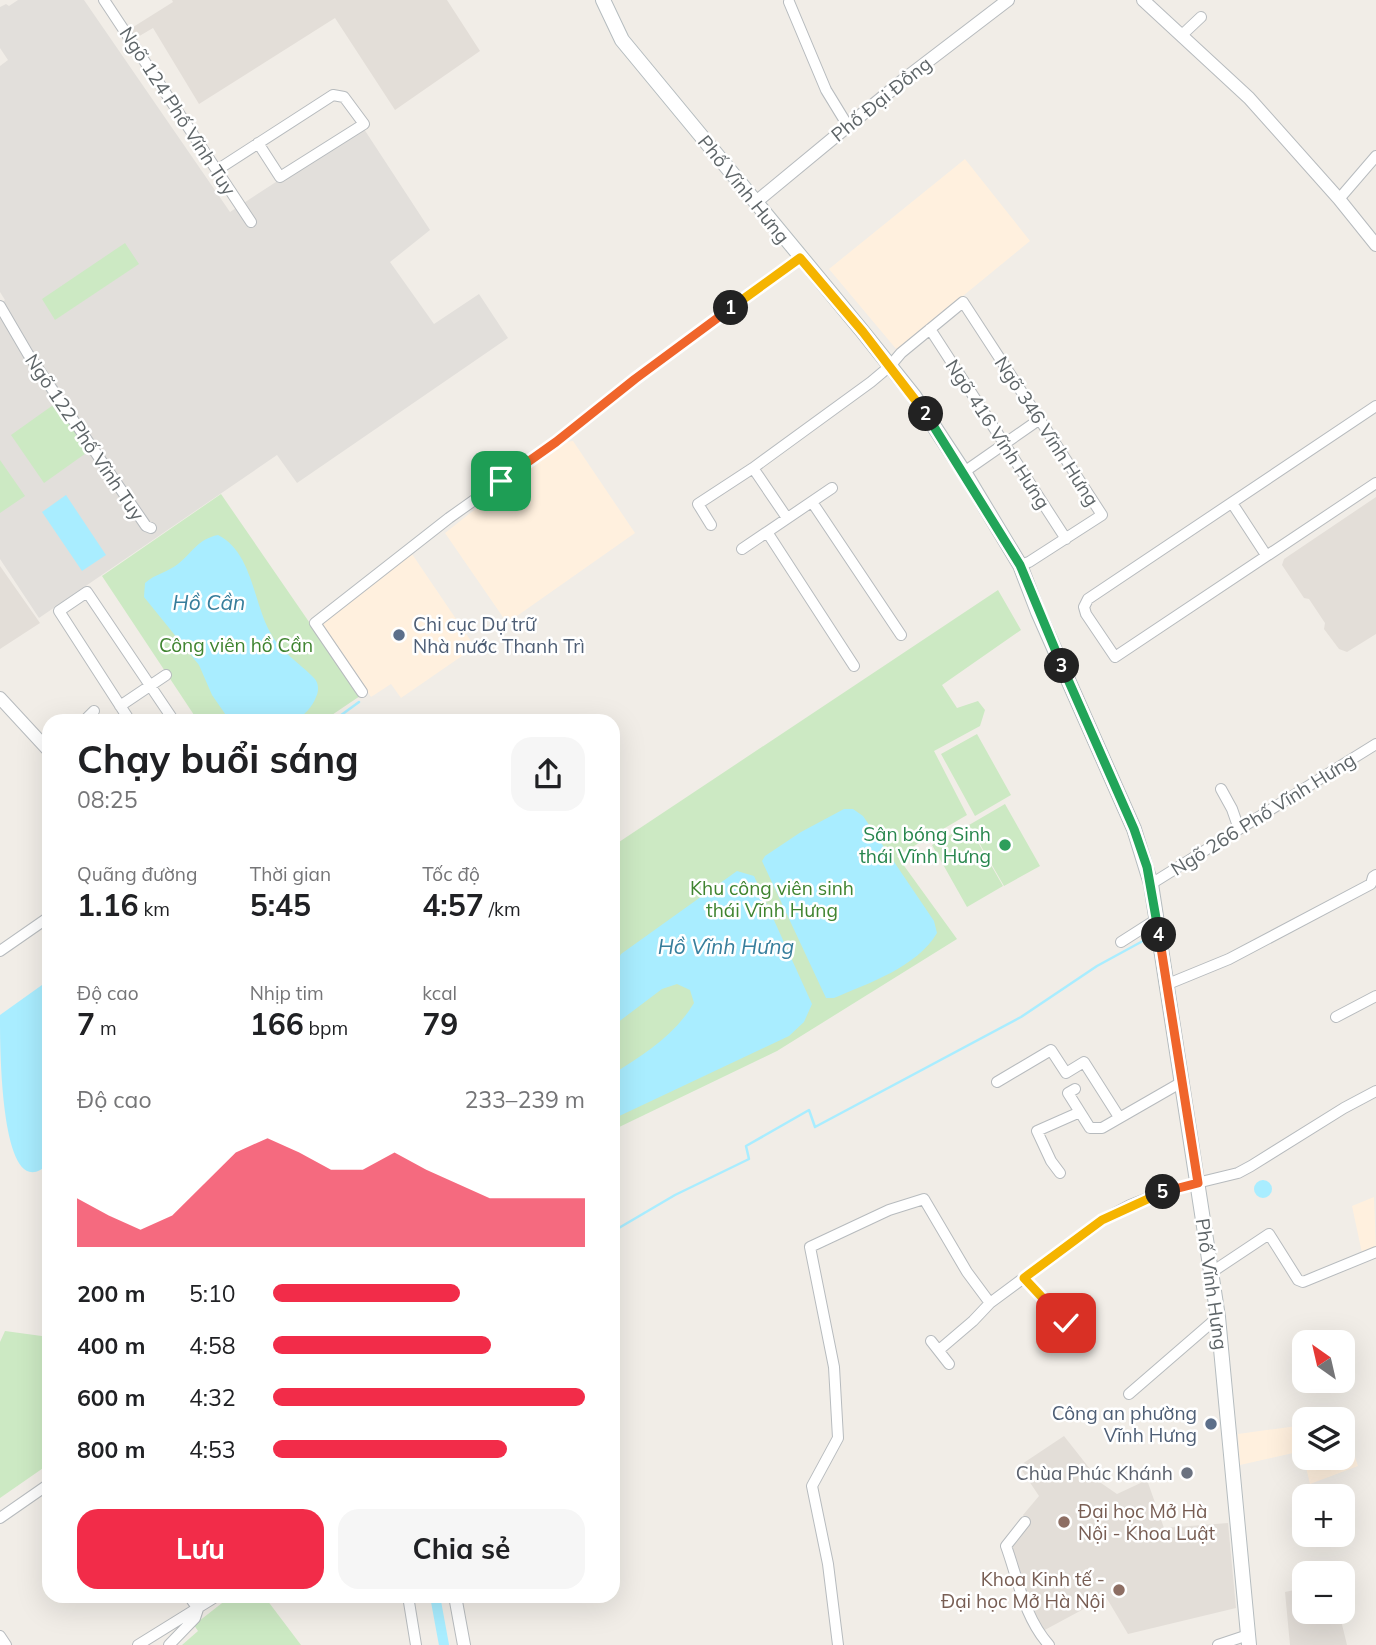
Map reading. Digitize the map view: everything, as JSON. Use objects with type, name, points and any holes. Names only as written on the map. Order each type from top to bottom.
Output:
[{"type":"main road","name":"Phố Vĩnh Hưng","points":[[603,0],[622,40],[890,366],[964,472],[1020,565],[1038,612],[1134,829],[1151,884],[1212,1272],[1249,1640]]},
{"type":"street","name":"Ngõ 124 Phố Vĩnh Tuy","points":[[104,0],[251,222]]},
{"type":"street","name":"Phố Đại Đồng","points":[[756,202],[1008,0]]},
{"type":"street","points":[[1143,0],[1249,98],[1376,245]]},
{"type":"street","points":[[789,2],[826,90],[848,127]]},
{"type":"street","points":[[1182,34],[1201,17]]},
{"type":"street","points":[[217,170],[258,143],[333,95],[344,97],[364,124],[280,177],[258,143]]},
{"type":"street","points":[[1339,199],[1376,156]]},
{"type":"street","points":[[362,692],[315,623],[449,518],[556,442],[635,379],[800,258]]},
{"type":"street","name":"Ngõ 346 Vĩnh Hưng","points":[[930,329],[963,302],[1102,514],[1066,539],[1020,565]]},
{"type":"street","name":"Ngõ 122 Phố Vĩnh Tuy","points":[[0,306],[65,409],[146,526],[151,528]]},
{"type":"street","points":[[711,525],[698,504],[753,468],[890,366],[930,329]]},
{"type":"street","name":"Ngõ 416 Vĩnh Hưng","points":[[930,329],[1066,539]]},
{"type":"street","points":[[1376,405],[1088,599],[1084,607],[1086,614],[1115,657],[1376,483]]},
{"type":"street","points":[[964,472],[1040,419]]},
{"type":"street","points":[[753,468],[787,518]]},
{"type":"street","points":[[742,549],[832,488]]},
{"type":"street","points":[[812,502],[901,635]]},
{"type":"street","points":[[1232,503],[1266,555]]},
{"type":"street","points":[[767,532],[854,666]]},
{"type":"street","points":[[125,714],[58,611],[87,592],[169,714]]},
{"type":"street","points":[[120,706],[166,675]]},
{"type":"street","points":[[0,698],[42,743]]},
{"type":"street","points":[[91,714],[94,711]]},
{"type":"street","name":"Ngõ 266 Phố Vĩnh Hưng","points":[[1151,884],[1376,744]]},
{"type":"street","points":[[1221,789],[1239,830]]},
{"type":"street","points":[[1168,984],[1229,959],[1371,884],[1376,875]]},
{"type":"street","points":[[1121,942],[1157,919]]},
{"type":"street","points":[[0,951],[42,922]]},
{"type":"street","points":[[1336,1017],[1376,996]]},
{"type":"street","points":[[997,1082],[1051,1050],[1066,1073],[1084,1062],[1119,1117]]},
{"type":"street","points":[[1075,1089],[1068,1093],[1090,1128],[1102,1128],[1182,1082]]},
{"type":"street","points":[[949,1364],[935,1346],[1102,1220],[1168,1190],[1251,1167],[1376,1091]]},
{"type":"street","points":[[1060,1173],[1051,1161],[1037,1131],[1080,1112]]},
{"type":"street","points":[[838,1645],[828,1564],[812,1486],[838,1438],[834,1367],[810,1247],[889,1210],[924,1199],[967,1272],[990,1303]]},
{"type":"street","points":[[1212,1272],[1269,1234],[1298,1280],[1303,1282],[1376,1252]]},
{"type":"street","points":[[1024,1278],[1066,1323]]},
{"type":"street","points":[[1129,1394],[1218,1317]]},
{"type":"street","points":[[0,1518],[42,1489]]},
{"type":"street","points":[[1026,1522],[1006,1546],[1017,1586],[1049,1645]]},
{"type":"street","points":[[194,1603],[198,1609]]},
{"type":"street","points":[[138,1645],[207,1603]]},
{"type":"street","points":[[409,1603],[416,1645]]},
{"type":"street","points":[[456,1603],[464,1645]]},
{"type":"street","points":[[169,1645],[195,1618],[198,1609]]},
{"type":"street","points":[[0,1636],[6,1645]]},
{"type":"street","points":[[1218,1645],[1249,1640]]},
{"type":"shaded area","points":[[18,0],[84,0],[230,212],[362,126],[430,230],[390,262],[434,324],[479,294],[508,338],[297,483],[277,455],[39,618],[0,559],[0,304],[5,300],[0,292],[0,66],[8,60],[0,48],[0,7],[6,4],[9,6]]},
{"type":"shaded area","points":[[172,0],[447,0],[480,51],[395,110],[335,18],[199,104],[153,28],[136,38],[130,29],[173,2]]},
{"type":"shaded area","points":[[965,159],[1030,241],[897,350],[829,269]]},
{"type":"shaded area","points":[[573,441],[635,533],[507,623],[445,533],[559,443]]},
{"type":"shaded area","points":[[1376,497],[1376,634],[1347,652],[1339,649],[1324,629],[1325,623],[1282,565],[1284,559]]},
{"type":"shaded area","name":"Chi cục Dự trữ Nhà nước Thanh Trì","points":[[412,554],[475,647],[401,698],[391,684],[371,697],[322,623]]},
{"type":"shaded area","points":[[0,566],[40,623],[0,649]]},
{"type":"shaded area","points":[[1374,1197],[1376,1249],[1362,1253],[1352,1206]]},
{"type":"shaded area","points":[[1292,1427],[1292,1453],[1240,1465],[1238,1434]]},
{"type":"shaded area","points":[[1064,1436],[1101,1483],[1117,1494],[1147,1480],[1164,1528],[1228,1523],[1236,1608],[1128,1634],[1106,1597],[1041,1632],[1020,1587],[1011,1544],[1027,1522],[1023,1515],[1039,1496],[1019,1466]]},
{"type":"shaded area","points":[[1307,1470],[1347,1470],[1310,1484]]},
{"type":"shaded area","points":[[1292,1591],[1292,1624],[1342,1624],[1347,1645],[1290,1645],[1285,1592]]},
{"type":"green space","points":[[125,243],[139,264],[55,320],[42,299]]},
{"type":"green space","points":[[56,403],[89,451],[44,483],[11,435]]},
{"type":"green space","points":[[0,460],[25,496],[0,513]]},
{"type":"green space","name":"Công viên hồ Cần","points":[[221,494],[360,696],[333,714],[193,714],[102,576]]},
{"type":"green space","name":"Khu công viên sinh thái Vĩnh Hưng","points":[[998,590],[1021,630],[942,685],[957,708],[978,701],[985,710],[980,726],[934,751],[967,815],[897,856],[957,939],[777,1051],[620,1127],[620,841]]},
{"type":"green space","name":"Sân bóng Sinh thái Vĩnh Hưng","points":[[977,734],[1011,795],[975,816],[941,754]]},
{"type":"green space","name":"Sân bóng Sinh thái Vĩnh Hưng","points":[[1005,804],[1040,866],[1004,886],[969,825]]},
{"type":"green space","name":"Sân bóng Sinh thái Vĩnh Hưng","points":[[968,825],[1003,886],[967,907],[932,845]]},
{"type":"green space","points":[[5,1331],[42,1336],[42,1469],[0,1498],[0,1342]]},
{"type":"green space","points":[[222,1603],[269,1603],[301,1645],[182,1645],[198,1631],[194,1625]]},
{"type":"water","points":[[66,495],[106,555],[82,571],[42,512]]},
{"type":"water","name":"Hồ Cần","points":[[218,535],[238,553],[274,639],[317,682],[318,692],[313,704],[304,714],[225,714],[212,695],[199,665],[144,597],[145,583],[178,564],[196,546]]},
{"type":"water","name":"Hồ Vĩnh Hưng","points":[[844,809],[853,809],[863,816],[934,921],[937,933],[928,945],[905,965],[834,998],[826,998],[762,861],[765,856],[801,832]]},
{"type":"water","name":"Hồ Vĩnh Hưng","points":[[737,871],[754,876],[812,1004],[804,1022],[789,1036],[620,1116],[620,1069],[668,1035],[694,1003],[690,990],[677,984],[662,989],[620,1021],[621,954]]},
{"type":"water","points":[[42,985],[42,1167],[33,1172],[21,1165],[12,1146],[6,1119],[0,1015]]},
{"type":"water","points":[[1263,1180],[1269,1183],[1272,1189],[1269,1195],[1263,1198],[1257,1195],[1254,1189],[1257,1183]]},
{"type":"waterway","points":[[343,714],[359,702]]},
{"type":"waterway","points":[[620,1227],[675,1195],[749,1159],[746,1146],[809,1110],[815,1127],[1021,1017],[1097,966],[1152,936]]},
{"type":"waterway","points":[[436,1603],[444,1645]]},
{"type":"place","name":"Chi cục Dự trữ Nhà nước Thanh Trì","points":[[399,635]]},
{"type":"place","name":"Sân bóng Sinh thái Vĩnh Hưng","points":[[1005,845]]},
{"type":"place","name":"Công an phường Vĩnh Hưng","points":[[1211,1424]]},
{"type":"place","name":"Chùa Phúc Khánh","points":[[1187,1473]]},
{"type":"place","name":"Đại học Mở Hà Nội - Khoa Luật","points":[[1064,1522]]},
{"type":"place","name":"Khoa Kinh tế - Đại học Mở Hà Nội","points":[[1119,1590]]},
{"type":"route","points":[[501,481],[800,258],[914,396],[1020,565],[1038,612],[1134,829],[1151,884],[1168,984],[1198,1183],[1168,1190],[1102,1220],[1024,1278],[1066,1323]]}]
